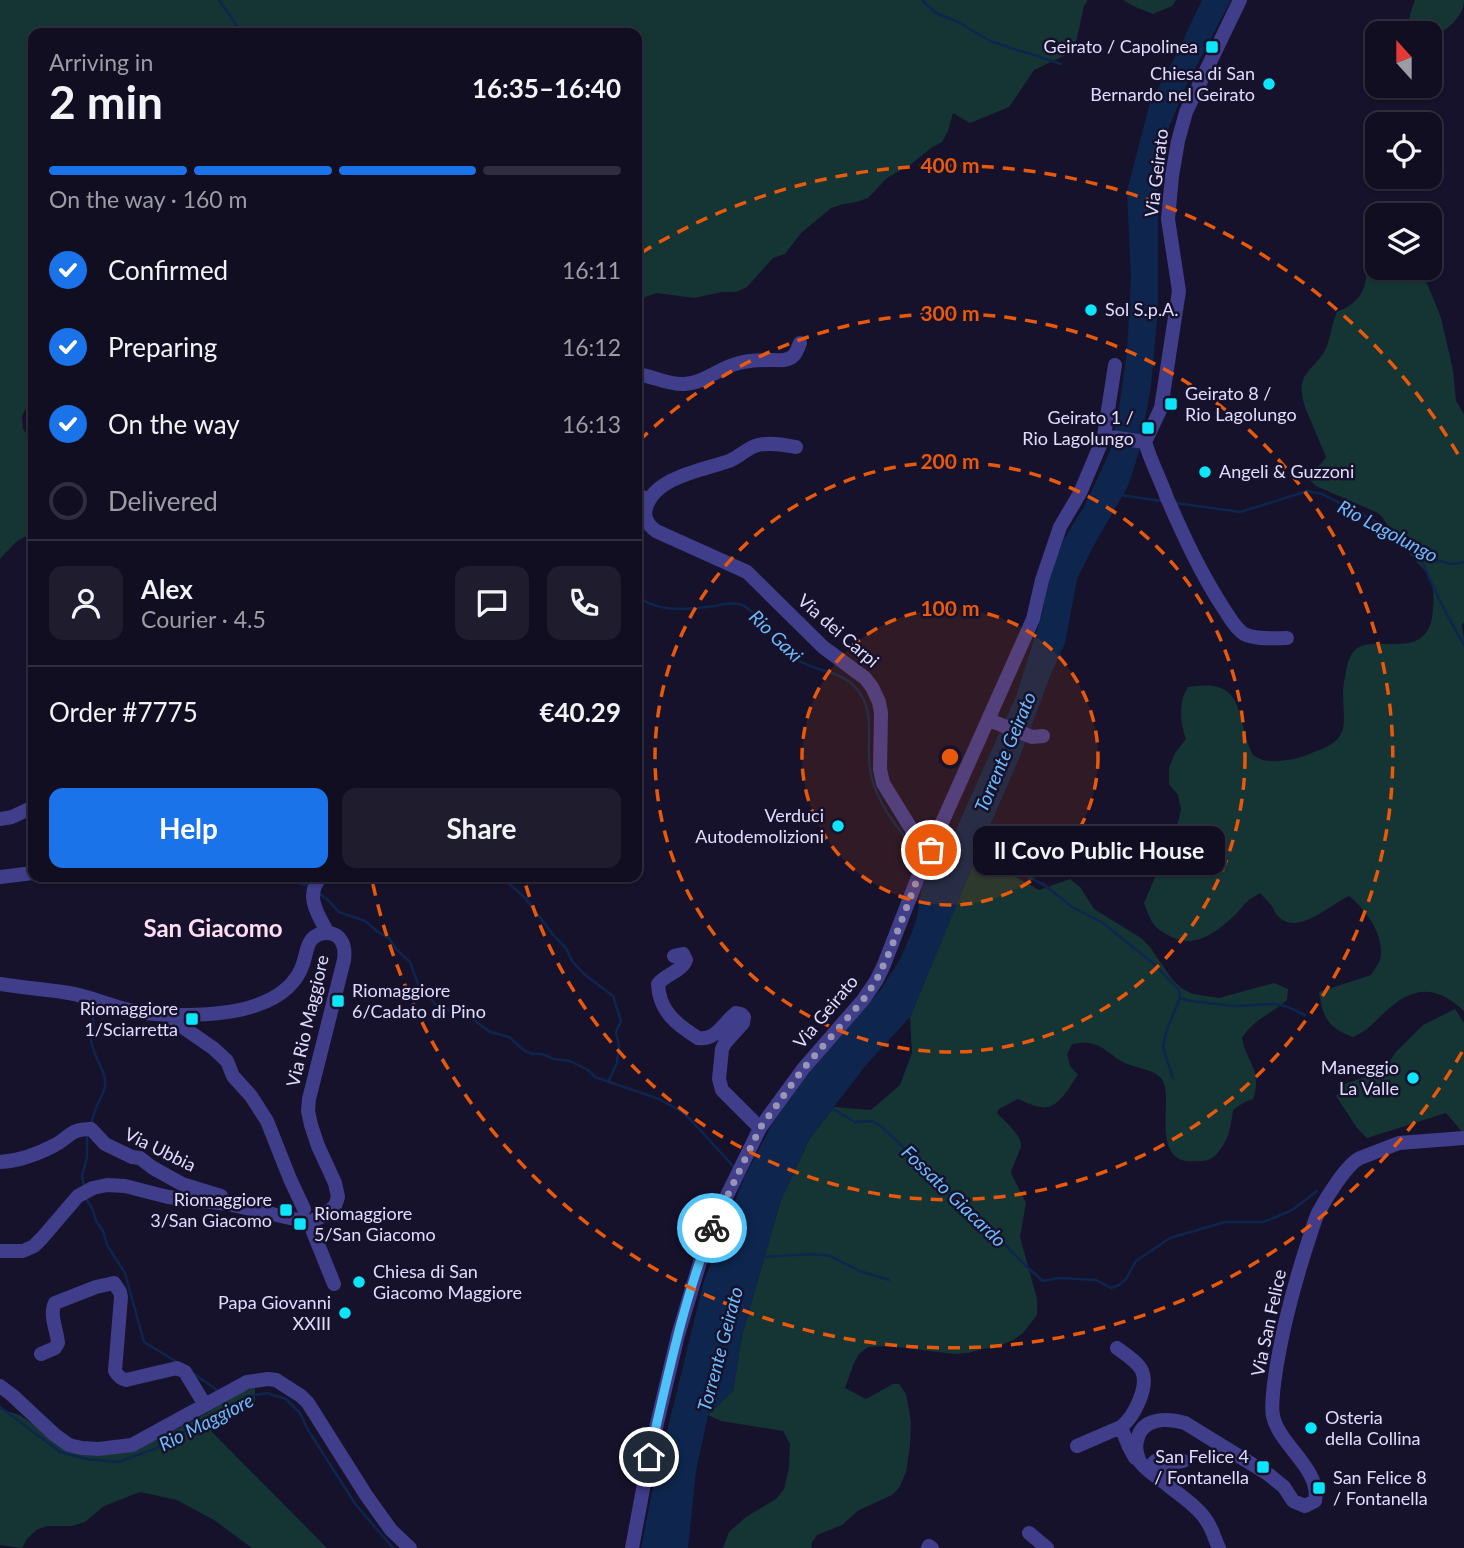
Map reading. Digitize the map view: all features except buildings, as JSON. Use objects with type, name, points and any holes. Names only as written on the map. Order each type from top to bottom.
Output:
[{"type":"street","name":"Via Geirato","points":[[1144,442],[1161,408],[1179,291],[1168,219],[1178,141],[1186,112],[1240,0]]},
{"type":"street","points":[[642,375],[670,383],[697,382],[738,363],[790,358],[796,353],[800,343]]},
{"type":"street","name":"Via Geirato","points":[[632,1548],[649,1457],[678,1335],[711,1228],[760,1128],[803,1069],[863,1000],[876,981],[920,872],[994,722],[1033,619],[1042,580],[1060,527],[1108,437],[1115,365]]},
{"type":"street","points":[[1108,437],[1144,442],[1204,579],[1237,628],[1245,635],[1287,638]]},
{"type":"street","name":"Via dei Carpi","points":[[796,447],[769,443],[757,445],[729,461],[703,467],[669,482],[643,497],[645,515],[654,530],[747,572],[823,647],[865,678],[875,694],[881,713],[880,769],[883,783],[915,835],[930,852]]},
{"type":"street","points":[[994,722],[1038,736]]},
{"type":"street","points":[[0,819],[28,809]]},
{"type":"street","points":[[0,877],[28,874]]},
{"type":"street","points":[[316,882],[312,897],[328,933]]},
{"type":"street","name":"Via Rio Maggiore","points":[[0,984],[68,993],[135,1012],[231,1012],[258,1005],[280,994],[295,981],[312,939],[328,933],[340,938],[344,955],[308,1111],[338,1197],[335,1206],[321,1217],[306,1215]]},
{"type":"street","points":[[674,956],[683,954],[686,960],[684,964],[658,984],[661,1001],[672,1020],[702,1039],[716,1034],[736,1013],[744,1017],[743,1023],[722,1049],[719,1079],[722,1090],[760,1128]]},
{"type":"street","points":[[169,1014],[170,1019],[213,1048],[227,1061],[233,1076],[256,1103],[276,1140],[334,1284]]},
{"type":"street","name":"Via Ubbia","points":[[0,1162],[26,1157],[58,1143],[78,1129],[90,1129],[106,1144],[132,1157],[140,1158],[182,1184],[225,1198],[228,1205]]},
{"type":"street","name":"Via San Felice","points":[[1140,1460],[1136,1450],[1143,1427],[1158,1420],[1177,1421],[1185,1423],[1277,1480],[1297,1503],[1305,1506],[1315,1501],[1314,1480],[1276,1423],[1272,1401],[1278,1357],[1297,1278],[1318,1213],[1347,1169],[1360,1157],[1399,1143],[1464,1138]]},
{"type":"street","points":[[0,1251],[23,1251],[34,1246],[74,1200],[81,1188],[116,1185],[168,1197],[306,1215]]},
{"type":"street","points":[[41,1354],[55,1348],[58,1343],[52,1310],[55,1303],[114,1283],[121,1297],[117,1374],[126,1380],[180,1369],[185,1372],[205,1405]]},
{"type":"street","points":[[1077,1446],[1121,1427],[1136,1409],[1144,1376],[1139,1366],[1117,1348]]},
{"type":"street","points":[[0,1386],[69,1445],[98,1450],[132,1445],[247,1382],[276,1380],[308,1403],[366,1495],[391,1530],[410,1548]]},
{"type":"street","points":[[1121,1427],[1132,1454],[1197,1509],[1208,1522],[1219,1548]]},
{"type":"street","points":[[1166,1484],[1168,1474],[1154,1462],[1183,1461]]},
{"type":"street","points":[[1029,1533],[1047,1548]]},
{"type":"green space","points":[[0,0],[1088,0],[1084,6],[1074,51],[1034,70],[1009,107],[970,123],[953,113],[942,142],[887,178],[868,198],[831,208],[801,233],[785,254],[773,258],[747,287],[736,292],[694,298],[657,293],[645,297],[642,305],[642,28],[28,28],[28,404],[22,416],[23,429],[28,436],[28,535],[16,542],[0,559]]},
{"type":"green space","points":[[1123,0],[1176,0],[1172,6],[1153,14]]},
{"type":"green space","points":[[1415,0],[1464,0],[1457,18],[1442,32],[1442,21],[1410,21]]},
{"type":"green space","points":[[1365,280],[1426,280],[1441,318],[1453,370],[1456,401],[1464,414],[1464,1011],[1435,993],[1417,993],[1397,1002],[1367,1029],[1353,1037],[1338,1030],[1328,1021],[1322,1009],[1319,992],[1371,975],[1380,960],[1380,942],[1373,924],[1349,896],[1314,917],[1295,923],[1277,915],[1260,893],[1223,926],[1208,936],[1191,941],[1174,938],[1157,928],[1144,903],[1177,826],[1181,810],[1178,795],[1169,784],[1169,768],[1175,753],[1186,739],[1181,713],[1188,687],[1207,685],[1221,688],[1230,694],[1236,703],[1253,755],[1267,761],[1294,759],[1326,747],[1340,736],[1344,722],[1344,684],[1348,663],[1354,651],[1374,644],[1411,642],[1422,637],[1429,627],[1433,599],[1427,573],[1395,538],[1383,518],[1378,513],[1316,486],[1301,472],[1315,468],[1326,457],[1305,407],[1302,395],[1304,378],[1327,346],[1337,312],[1356,300]]},
{"type":"green space","points":[[977,855],[1039,890],[1070,879],[1080,887],[1094,909],[1141,938],[1172,979],[1193,994],[1219,998],[1274,983],[1288,989],[1287,1000],[1257,1021],[1242,1038],[1255,1074],[1256,1090],[1253,1099],[1233,1110],[1227,1137],[1216,1155],[1204,1161],[1185,1161],[1175,1156],[1169,1147],[1165,1122],[1165,1086],[1161,1078],[1117,1059],[1097,1045],[1072,1044],[1067,1054],[1070,1066],[1078,1075],[1058,1102],[1040,1107],[1018,1099],[999,1109],[997,1113],[1021,1142],[1011,1173],[1026,1203],[1020,1237],[1037,1299],[1037,1315],[1023,1333],[992,1349],[954,1354],[890,1346],[868,1347],[859,1354],[845,1388],[866,1399],[893,1384],[899,1384],[906,1394],[911,1422],[910,1445],[906,1472],[899,1488],[892,1495],[859,1510],[842,1525],[817,1535],[811,1544],[812,1548],[723,1548],[729,1532],[746,1517],[776,1499],[784,1489],[789,1468],[790,1444],[783,1431],[721,1421],[708,1415],[733,1391],[742,1335],[781,1200],[810,1138],[834,1107],[871,1110],[900,1085],[912,1053],[910,1017]]},
{"type":"green space","name":"Maneggio La Valle","points":[[1455,1009],[1464,1023],[1464,1134],[1446,1113],[1367,1138],[1357,1128],[1336,1096],[1345,1084],[1383,1071],[1396,1052],[1423,1025]]},
{"type":"green space","points":[[255,1387],[255,1404],[245,1404],[211,1431],[327,1548],[252,1548],[214,1520],[177,1500],[140,1492],[104,1506],[85,1522],[72,1526],[47,1526],[36,1530],[22,1548],[0,1545],[0,1409],[21,1416],[64,1448],[84,1455],[107,1455],[155,1440]]},
{"type":"water","name":"Torrente Geirato","points":[[1202,0],[1231,0],[1185,88],[1167,132],[1158,188],[1158,309],[1151,386],[1139,452],[1128,486],[1077,579],[1065,643],[910,1017],[866,1065],[810,1138],[781,1200],[742,1335],[733,1391],[708,1415],[696,1471],[688,1548],[641,1548],[652,1492],[704,1281],[744,1178],[772,1124],[798,1087],[882,988],[900,959],[917,917],[922,886],[933,866],[939,867],[1016,696],[1043,611],[1046,584],[1064,539],[1085,505],[1110,451],[1127,352],[1131,278],[1127,191],[1150,103]]},
{"type":"waterway","name":"Rio Gaxi","points":[[219,0],[239,28]]},
{"type":"waterway","points":[[922,0],[936,13],[958,22],[990,41],[1061,64]]},
{"type":"waterway","name":"Rio Lagolungo","points":[[1176,503],[1240,512],[1308,491],[1322,494],[1402,535],[1434,560],[1453,564],[1464,562]]},
{"type":"waterway","name":"Rio Lagolungo","points":[[1120,495],[1162,501]]},
{"type":"waterway","points":[[1417,547],[1438,597],[1464,645]]},
{"type":"waterway","name":"Rio Gaxi","points":[[642,599],[660,607],[689,609],[739,604],[752,612],[792,656],[808,665],[840,676],[853,685],[866,704],[870,770],[877,794],[889,816],[920,856]]},
{"type":"waterway","points":[[976,853],[1043,884],[1072,907],[1103,923],[1154,964],[1179,990],[1180,998],[1166,1032],[1163,1048],[1173,1078]]},
{"type":"waterway","points":[[295,882],[308,886]]},
{"type":"waterway","points":[[507,882],[526,899],[584,974],[613,996],[621,1021],[616,1032],[619,1046],[617,1063],[608,1082]]},
{"type":"waterway","points":[[320,894],[339,912],[365,921],[389,938],[410,962],[418,984],[435,1004],[444,1006],[453,1014],[470,1017],[490,1032],[509,1037],[525,1051],[570,1061],[588,1070],[595,1077],[659,1099],[689,1118],[734,1167]]},
{"type":"waterway","points":[[1180,998],[1234,1006],[1275,1004],[1305,1015]]},
{"type":"waterway","points":[[91,1124],[105,1084],[92,1044],[93,1018]]},
{"type":"waterway","name":"Fossato Giacardo","points":[[830,1107],[855,1122],[872,1121],[881,1126],[925,1173],[973,1212],[1043,1281],[1059,1278],[1096,1280],[1111,1288],[1126,1279],[1136,1261],[1170,1238],[1225,1222],[1263,1222],[1292,1210],[1317,1191]]},
{"type":"waterway","points":[[84,1186],[82,1176],[87,1157],[87,1134]]},
{"type":"waterway","points":[[85,1197],[103,1231],[107,1245],[125,1273],[144,1342],[177,1362]]},
{"type":"waterway","points":[[761,1257],[813,1254],[830,1256],[860,1271],[889,1280]]},
{"type":"waterway","points":[[194,1374],[220,1392]]},
{"type":"waterway","name":"Rio Maggiore","points":[[0,1407],[60,1452],[87,1459],[118,1462],[157,1448],[250,1396],[267,1393],[286,1399],[300,1413],[356,1505],[393,1548]]},
{"type":"way so far","points":[[712,1228],[760,1128],[803,1069],[863,1000],[876,981],[931,850]]},
{"type":"place","name":"Geirato / Capolinea","points":[[1212,47]]},
{"type":"place","name":"Chiesa di San Bernardo nel Geirato","points":[[1269,84]]},
{"type":"place","name":"Sol S.p.A.","points":[[1091,310]]},
{"type":"place","name":"Geirato 8 / Rio Lagolungo","points":[[1171,404]]},
{"type":"place","name":"Geirato 1 / Rio Lagolungo","points":[[1148,428]]},
{"type":"place","name":"Angeli & Guzzoni","points":[[1205,472]]},
{"type":"place","name":"Verduci Autodemolizioni","points":[[838,826]]},
{"type":"place","name":"Il Covo Public House","points":[[931,850]]},
{"type":"place","name":"Riomaggiore 6/Cadato di Pino","points":[[338,1001]]},
{"type":"place","name":"Riomaggiore 1/Sciarretta","points":[[192,1019]]},
{"type":"place","name":"Maneggio La Valle","points":[[1413,1078]]},
{"type":"place","name":"Riomaggiore 3/San Giacomo","points":[[286,1210]]},
{"type":"place","name":"Riomaggiore 5/San Giacomo","points":[[300,1224]]},
{"type":"place","name":"Chiesa di San Giacomo Maggiore","points":[[359,1282]]},
{"type":"place","name":"Papa Giovanni XXIII","points":[[345,1313]]},
{"type":"place","name":"Osteria della Collina","points":[[1311,1428]]},
{"type":"place","name":"San Felice 4 / Fontanella","points":[[1263,1467]]},
{"type":"place","name":"San Felice 8 / Fontanella","points":[[1319,1488]]},
{"type":"district","name":"San Giacomo","points":[[213,929]]},
{"type":"route","points":[[649,1457],[678,1335],[712,1228]]}]
